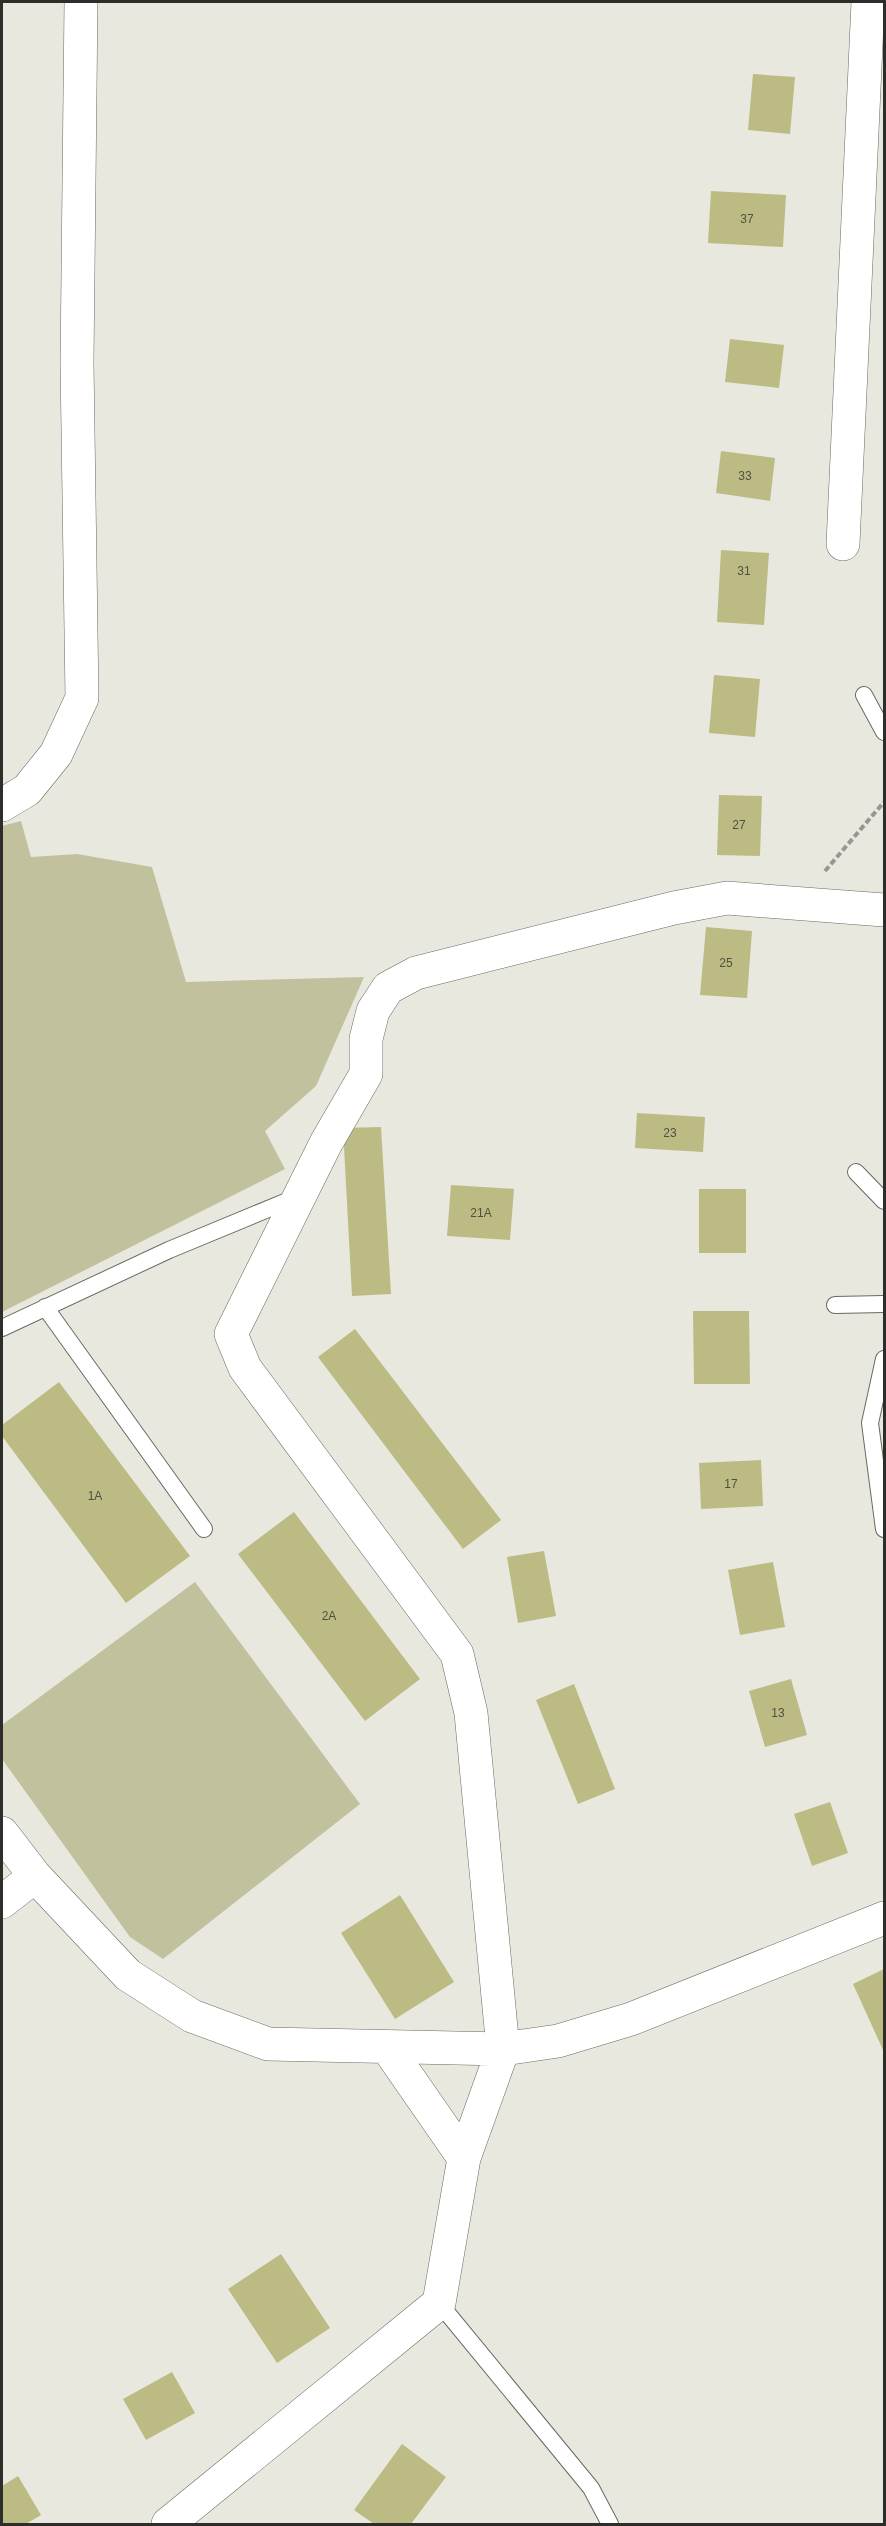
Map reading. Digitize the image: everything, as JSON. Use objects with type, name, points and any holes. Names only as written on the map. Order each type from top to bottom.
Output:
[{"type":"street","points":[[2,806],[27,790],[56,754],[82,698],[78,363],[81,2]]},
{"type":"street","points":[[843,544],[873,147],[868,2]]},
{"type":"street","points":[[168,2524],[439,2303],[464,2158],[503,2049],[471,1713],[457,1654],[245,1368],[231,1334],[301,1195],[366,1074],[366,1039],[373,1011],[388,988],[416,973],[674,908],[727,898],[885,910]]},
{"type":"street","points":[[2,1833],[35,1876],[128,1975],[192,2016],[268,2044],[503,2049],[558,2041],[631,2019],[885,1918]]},
{"type":"street","points":[[2,1902],[35,1876]]},
{"type":"street","points":[[387,2047],[464,2158]]},
{"type":"lane","points":[[864,695],[885,732]]},
{"type":"lane","points":[[856,1172],[885,1201]]},
{"type":"lane","points":[[2,1328],[169,1250],[301,1195]]},
{"type":"lane","points":[[835,1305],[885,1304]]},
{"type":"lane","points":[[45,1307],[204,1529]]},
{"type":"lane","points":[[885,1359],[870,1423],[885,1529]]},
{"type":"lane","points":[[439,2303],[591,2488],[610,2524]]},
{"type":"path","points":[[798,904],[885,802]]},
{"type":"green space","points":[[21,821],[31,857],[77,854],[152,867],[186,982],[364,977],[316,1086],[265,1131],[285,1169],[2,1312],[2,826]]},
{"type":"green space","points":[[195,1582],[360,1804],[163,1959],[130,1937],[2,1759],[2,1725]]},
{"type":"building","points":[[753,74],[795,77],[790,134],[748,130]]},
{"type":"building","points":[[711,191],[786,195],[783,247],[708,243]]},
{"type":"building","points":[[730,339],[784,345],[779,388],[725,382]]},
{"type":"building","points":[[721,451],[775,458],[770,501],[716,493]]},
{"type":"building","points":[[721,550],[769,553],[764,625],[717,622]]},
{"type":"building","points":[[714,675],[760,679],[755,737],[709,733]]},
{"type":"building","points":[[719,795],[762,796],[760,856],[717,855]]},
{"type":"building","points":[[706,927],[752,931],[747,998],[700,995]]},
{"type":"building","points":[[637,1113],[705,1117],[703,1152],[635,1148]]},
{"type":"building","points":[[381,1127],[391,1294],[352,1296],[343,1128]]},
{"type":"building","points":[[451,1185],[514,1189],[510,1240],[447,1236]]},
{"type":"building","points":[[699,1189],[746,1189],[746,1253],[699,1253]]},
{"type":"building","points":[[693,1311],[749,1311],[750,1384],[694,1384]]},
{"type":"building","points":[[355,1329],[501,1520],[463,1549],[318,1357]]},
{"type":"building","points":[[59,1382],[190,1556],[126,1603],[2,1436],[2,1425]]},
{"type":"building","points":[[761,1460],[763,1506],[701,1509],[699,1463]]},
{"type":"building","points":[[294,1512],[420,1679],[365,1721],[238,1554]]},
{"type":"building","points":[[544,1551],[556,1616],[518,1623],[507,1557]]},
{"type":"building","points":[[773,1562],[785,1627],[740,1635],[728,1570]]},
{"type":"building","points":[[791,1679],[807,1735],[765,1747],[749,1691]]},
{"type":"building","points":[[574,1684],[615,1789],[578,1804],[536,1700]]},
{"type":"building","points":[[830,1802],[848,1853],[812,1866],[794,1814]]},
{"type":"building","points":[[400,1895],[454,1982],[395,2019],[341,1933]]},
{"type":"building","points":[[884,1969],[884,2052],[853,1984]]},
{"type":"building","points":[[281,2254],[330,2328],[277,2363],[228,2289]]},
{"type":"building","points":[[172,2372],[195,2413],[146,2440],[123,2399]]},
{"type":"building","points":[[402,2444],[446,2477],[411,2524],[374,2524],[354,2510]]},
{"type":"building","points":[[18,2476],[41,2515],[26,2524],[2,2524],[2,2486]]}]
